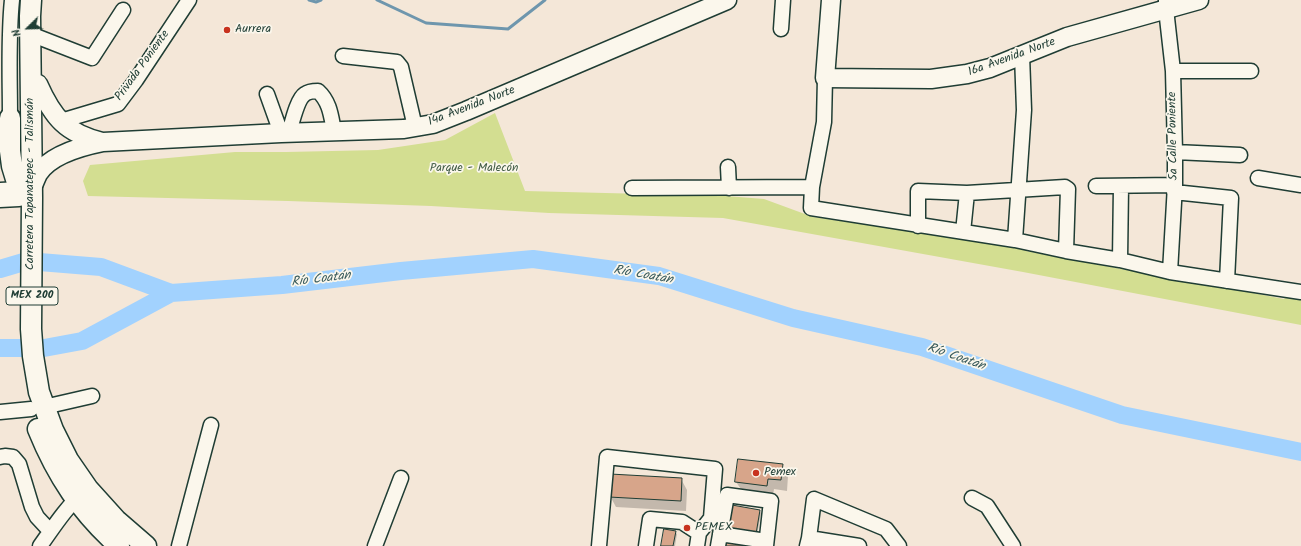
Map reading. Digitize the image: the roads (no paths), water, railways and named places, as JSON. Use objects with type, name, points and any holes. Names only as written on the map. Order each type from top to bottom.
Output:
[{"type":"highway","name":"Carretera Tapanatepec - Talismán","points":[[19,0],[17,46],[17,194],[21,357],[35,401],[53,430],[68,460],[82,494],[100,528],[119,546]]},
{"type":"highway","name":"Carretera Tapanatepec - Talismán","points":[[17,194],[31,151],[31,0]]},
{"type":"highway","points":[[31,151],[37,128],[39,110],[38,84]]},
{"type":"highway","points":[[5,123],[10,151],[6,160],[17,194]]},
{"type":"highway","name":"Carretera Tapanatepec - Talismán","points":[[82,494],[116,520],[146,546]]},
{"type":"main road","name":"14a Avenida Norte","points":[[103,142],[404,129],[433,124],[727,0]]},
{"type":"main road","points":[[825,78],[831,0]]},
{"type":"main road","name":"16a Avenida Norte","points":[[825,78],[913,79],[943,78],[967,74],[990,68],[1067,38],[1166,4],[1199,0]]},
{"type":"main road","points":[[38,84],[50,109],[61,121],[80,135],[103,142]]},
{"type":"main road","points":[[17,194],[46,164],[56,158],[83,147],[103,142]]},
{"type":"street","points":[[5,123],[12,0]]},
{"type":"street","points":[[38,84],[40,0]]},
{"type":"street","name":"Privada Poniente","points":[[61,121],[118,104],[136,80],[189,0]]},
{"type":"street","points":[[781,29],[783,0]]},
{"type":"street","name":"5a Calle Poniente","points":[[1166,4],[1173,71],[1175,152],[1170,272]]},
{"type":"street","points":[[38,36],[92,58],[123,10]]},
{"type":"street","points":[[1015,240],[1024,110],[1022,55]]},
{"type":"street","points":[[343,56],[397,62],[401,68],[415,127]]},
{"type":"street","points":[[1173,71],[1250,71]]},
{"type":"street","points":[[825,78],[824,122],[812,187],[811,208],[918,226],[1015,240],[1066,251],[1120,260],[1170,272],[1301,292]]},
{"type":"street","points":[[285,133],[300,100],[304,94],[310,91],[318,91],[324,96],[329,107],[334,131]]},
{"type":"street","points":[[267,94],[285,133]]},
{"type":"street","points":[[1175,152],[1240,154]]},
{"type":"street","points":[[728,167],[729,188]]},
{"type":"street","points":[[1258,178],[1301,185]]},
{"type":"street","points":[[1096,186],[1174,189],[1231,198],[1227,281]]},
{"type":"street","points":[[1120,260],[1121,186]]},
{"type":"street","points":[[632,188],[812,187]]},
{"type":"street","points":[[918,226],[918,191],[967,193],[1065,187],[1068,189],[1066,251]]},
{"type":"street","points":[[963,232],[967,193]]},
{"type":"street","points":[[0,412],[35,401],[92,396]]},
{"type":"street","points":[[179,546],[211,425]]},
{"type":"street","points":[[0,457],[13,457],[19,464],[32,507],[37,517],[50,531]]},
{"type":"street","points":[[599,546],[607,457],[715,469],[711,518],[698,539],[682,522],[650,519],[646,546]]},
{"type":"street","points":[[376,546],[401,478]]},
{"type":"street","points":[[40,546],[50,531],[82,494]]},
{"type":"street","points":[[727,495],[771,502],[766,544],[719,540],[727,495]]},
{"type":"street","points":[[972,498],[987,506],[1013,546]]},
{"type":"street","points":[[859,546],[808,542],[814,499],[886,529],[899,546]]},
{"type":"waterway","points":[[309,0],[316,2],[321,0]]},
{"type":"waterway","points":[[377,0],[426,23],[508,29],[545,0]]},
{"type":"waterway","name":"Río Coatán","points":[[0,348],[44,348],[82,341],[171,293],[282,285],[401,271],[533,259],[659,276],[793,318],[922,347],[1122,415],[1301,452]]},
{"type":"waterway","points":[[0,269],[27,261],[101,267],[171,293]]},
{"type":"place","name":"Aurrera","points":[[227,30]]},
{"type":"place","name":"Pemex","points":[[756,473]]},
{"type":"place","name":"PEMEX","points":[[687,528]]},
{"type":"park label","name":"Parque - Malecón","points":[[474,169]]}]
